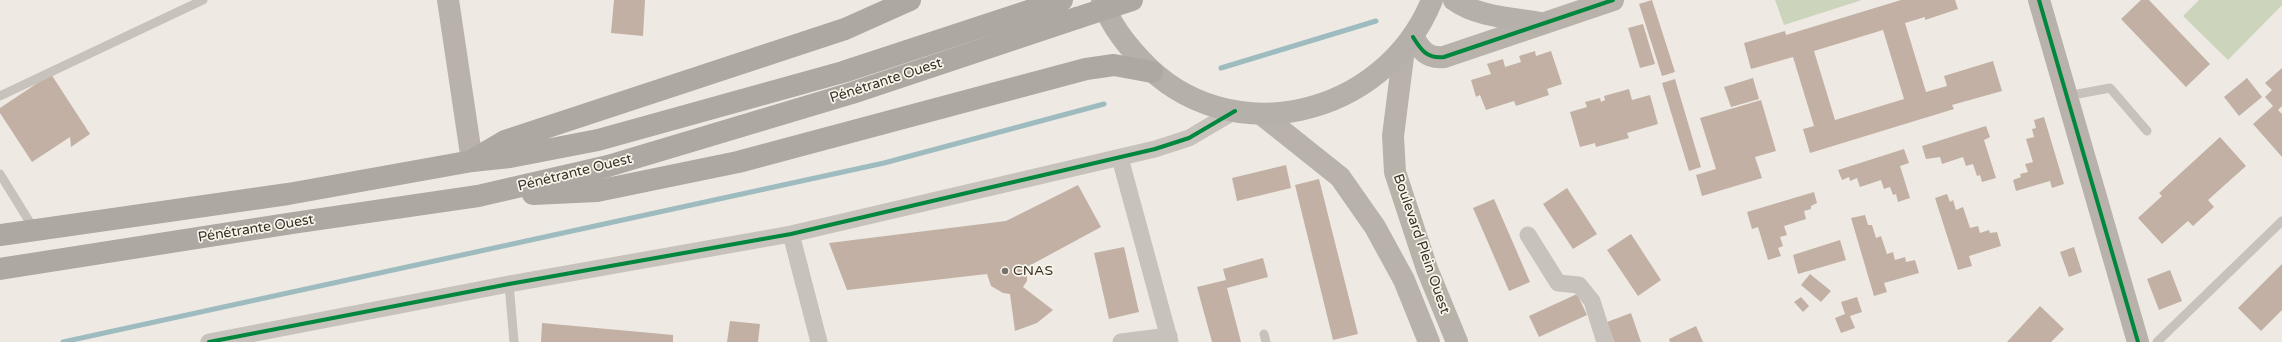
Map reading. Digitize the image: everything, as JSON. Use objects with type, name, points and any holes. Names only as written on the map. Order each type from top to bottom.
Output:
[{"type":"highway","points":[[472,160],[505,141],[845,28],[910,0]]},
{"type":"highway","name":"Pénétrante Ouest","points":[[0,235],[288,194],[472,160],[510,157],[598,140],[843,72],[1062,0]]},
{"type":"highway","name":"Pénétrante Ouest","points":[[0,269],[293,222],[478,196],[608,166],[852,93],[1132,0]]},
{"type":"highway","points":[[478,196],[597,191],[738,162],[1086,69],[1114,66],[1152,72]]},
{"type":"main road","points":[[1102,0],[1124,43],[1152,72],[1167,84],[1200,101],[1235,111],[1261,114],[1302,111],[1340,98],[1375,77],[1408,43],[1432,0]]},
{"type":"main road","points":[[1454,0],[1467,8],[1487,14],[1540,23]]},
{"type":"street","points":[[448,0],[472,160]]},
{"type":"street","points":[[1408,43],[1425,54],[1438,58],[1613,0]]},
{"type":"street","points":[[2039,0],[2138,342]]},
{"type":"street","name":"Boulevard Plein Ouest","points":[[1408,43],[1393,136],[1395,172],[1427,269],[1457,342]]},
{"type":"street","points":[[209,342],[509,284],[791,234],[1155,149],[1189,138],[1235,111]]},
{"type":"street","name":"Boulevard Plein Ouest","points":[[1261,114],[1340,177],[1375,226],[1404,280],[1429,342]]},
{"type":"street","points":[[1120,158],[1170,339],[1121,342]]},
{"type":"street","points":[[791,234],[819,342]]},
{"type":"street","points":[[1528,235],[1558,283],[1579,285],[1592,301],[1606,342]]},
{"type":"lane","points":[[0,96],[203,0]]},
{"type":"lane","points":[[2067,96],[2110,88],[2147,131]]},
{"type":"lane","points":[[0,174],[35,230]]},
{"type":"lane","points":[[2157,342],[2282,221]]},
{"type":"lane","points":[[509,284],[514,342]]},
{"type":"green space","points":[[1775,0],[1862,0],[1784,25]]},
{"type":"green space","points":[[2199,0],[2282,0],[2282,5],[2228,60],[2183,16]]},
{"type":"building","points":[[614,0],[645,0],[643,36],[611,33]]},
{"type":"building","points":[[1652,0],[1675,72],[1662,76],[1639,4]]},
{"type":"building","points":[[1901,0],[1955,0],[1958,9],[1925,20],[1925,17],[1905,23],[1926,92],[1947,86],[1944,76],[1993,61],[2002,91],[1952,105],[1954,109],[1810,153],[1803,129],[1814,126],[1793,57],[1751,69],[1744,43],[1785,31],[1786,35]],"holes":[[[1883,30],[1904,99],[1835,120],[1814,51]]]},
{"type":"building","points":[[2141,0],[2149,0],[2210,64],[2186,87],[2121,19]]},
{"type":"building","points":[[1643,24],[1655,64],[1640,68],[1628,28]]},
{"type":"building","points":[[1535,51],[1536,56],[1551,51],[1562,84],[1547,89],[1549,95],[1516,106],[1514,101],[1486,110],[1480,95],[1476,97],[1471,80],[1491,74],[1487,64],[1503,59],[1505,67],[1521,62],[1519,56]]},
{"type":"building","points":[[2282,68],[2282,106],[2278,110],[2282,114],[2282,157],[2253,124],[2273,106],[2265,97],[2272,90],[2265,83]]},
{"type":"building","points":[[51,74],[90,134],[71,147],[70,137],[32,162],[0,113],[0,108]]},
{"type":"building","points":[[1753,78],[1759,99],[1731,107],[1724,87]]},
{"type":"building","points":[[2247,78],[2262,97],[2239,116],[2224,97]]},
{"type":"building","points":[[1675,79],[1701,167],[1689,171],[1662,83]]},
{"type":"building","points":[[1629,89],[1632,100],[1650,95],[1658,124],[1627,133],[1629,138],[1596,147],[1595,143],[1580,147],[1570,112],[1587,107],[1585,102],[1600,98],[1601,102],[1605,100],[1604,96]]},
{"type":"building","points":[[1761,100],[1776,151],[1755,157],[1762,178],[1702,196],[1696,175],[1716,169],[1700,118]]},
{"type":"building","points":[[2044,117],[2064,184],[2052,188],[2050,181],[2016,191],[2013,180],[2021,177],[2020,174],[2028,172],[2025,164],[2033,162],[2026,139],[2034,137],[2032,129],[2036,128],[2034,120]]},
{"type":"building","points":[[1986,126],[1990,137],[1984,140],[1996,178],[1982,182],[1980,175],[1977,176],[1973,164],[1966,166],[1963,157],[1942,164],[1940,157],[1926,159],[1922,146]]},
{"type":"building","points":[[2220,137],[2246,166],[2208,200],[2214,207],[2193,226],[2188,221],[2162,244],[2138,218],[2162,196],[2159,193]]},
{"type":"building","points":[[1904,149],[1909,163],[1900,166],[1910,198],[1898,202],[1896,194],[1893,195],[1890,187],[1884,189],[1881,180],[1860,187],[1857,178],[1850,181],[1849,177],[1842,180],[1838,170]]},
{"type":"building","points":[[1286,165],[1291,188],[1237,201],[1232,178]]},
{"type":"building","points":[[1319,179],[1358,334],[1333,340],[1295,185]]},
{"type":"building","points":[[1078,185],[1101,227],[1027,267],[1027,281],[1023,287],[1053,310],[1037,323],[1015,331],[1010,294],[1003,293],[991,286],[987,274],[847,290],[829,243],[1006,221]]},
{"type":"building","points":[[1567,188],[1597,234],[1573,249],[1543,204]]},
{"type":"building","points":[[1814,192],[1817,203],[1811,206],[1811,209],[1804,211],[1806,219],[1784,226],[1787,235],[1780,237],[1783,246],[1778,248],[1781,256],[1768,260],[1758,227],[1752,229],[1747,212]]},
{"type":"building","points":[[1947,194],[1950,202],[1953,200],[1956,210],[1963,207],[1970,228],[1978,226],[1980,233],[1989,230],[1990,233],[1997,232],[2001,246],[1969,256],[1972,266],[1958,270],[1935,198]]},
{"type":"building","points":[[1494,199],[1530,282],[1509,291],[1473,208]]},
{"type":"building","points":[[1865,215],[1868,225],[1872,225],[1876,238],[1881,236],[1887,254],[1893,252],[1895,260],[1905,257],[1906,262],[1915,260],[1919,273],[1884,283],[1887,292],[1874,296],[1851,218]]},
{"type":"building","points":[[1631,234],[1661,280],[1638,296],[1607,250]]},
{"type":"building","points":[[1840,240],[1846,260],[1798,274],[1793,255]]},
{"type":"building","points":[[1124,247],[1139,312],[1109,319],[1094,253]]},
{"type":"building","points":[[2074,247],[2082,272],[2069,277],[2060,252]]},
{"type":"building","points":[[1263,258],[1268,277],[1227,288],[1241,342],[1212,342],[1197,287],[1226,280],[1223,269]]},
{"type":"building","points":[[2282,264],[2282,310],[2261,331],[2238,308]]},
{"type":"building","points":[[2170,270],[2182,301],[2159,310],[2147,279]]},
{"type":"building","points":[[1810,274],[1831,291],[1821,302],[1801,285]]},
{"type":"building","points":[[1577,294],[1587,315],[1539,337],[1529,316]]},
{"type":"building","points":[[1801,297],[1809,306],[1803,312],[1794,302]]},
{"type":"building","points":[[1857,297],[1862,312],[1850,316],[1855,328],[1841,333],[1835,318],[1845,314],[1841,302]]},
{"type":"building","points":[[2040,306],[2064,329],[2051,342],[2007,342]]},
{"type":"building","points":[[1631,313],[1641,342],[1614,342],[1607,322]]},
{"type":"building","points":[[730,321],[760,324],[758,342],[727,342]]},
{"type":"building","points":[[542,323],[673,335],[673,342],[541,342]]},
{"type":"building","points":[[1696,326],[1703,342],[1670,342],[1669,339]]},
{"type":"waterway","points":[[1221,68],[1376,21]]},
{"type":"waterway","points":[[63,342],[884,163],[1104,104]]},
{"type":"cycle path","points":[[1413,37],[1425,53],[1433,57],[1444,57],[1613,0]]},
{"type":"cycle path","points":[[2039,0],[2138,342]]},
{"type":"cycle path","points":[[209,342],[509,284],[791,234],[1155,149],[1189,138],[1235,111]]},
{"type":"place","name":"CNAS","points":[[1005,271]]}]
